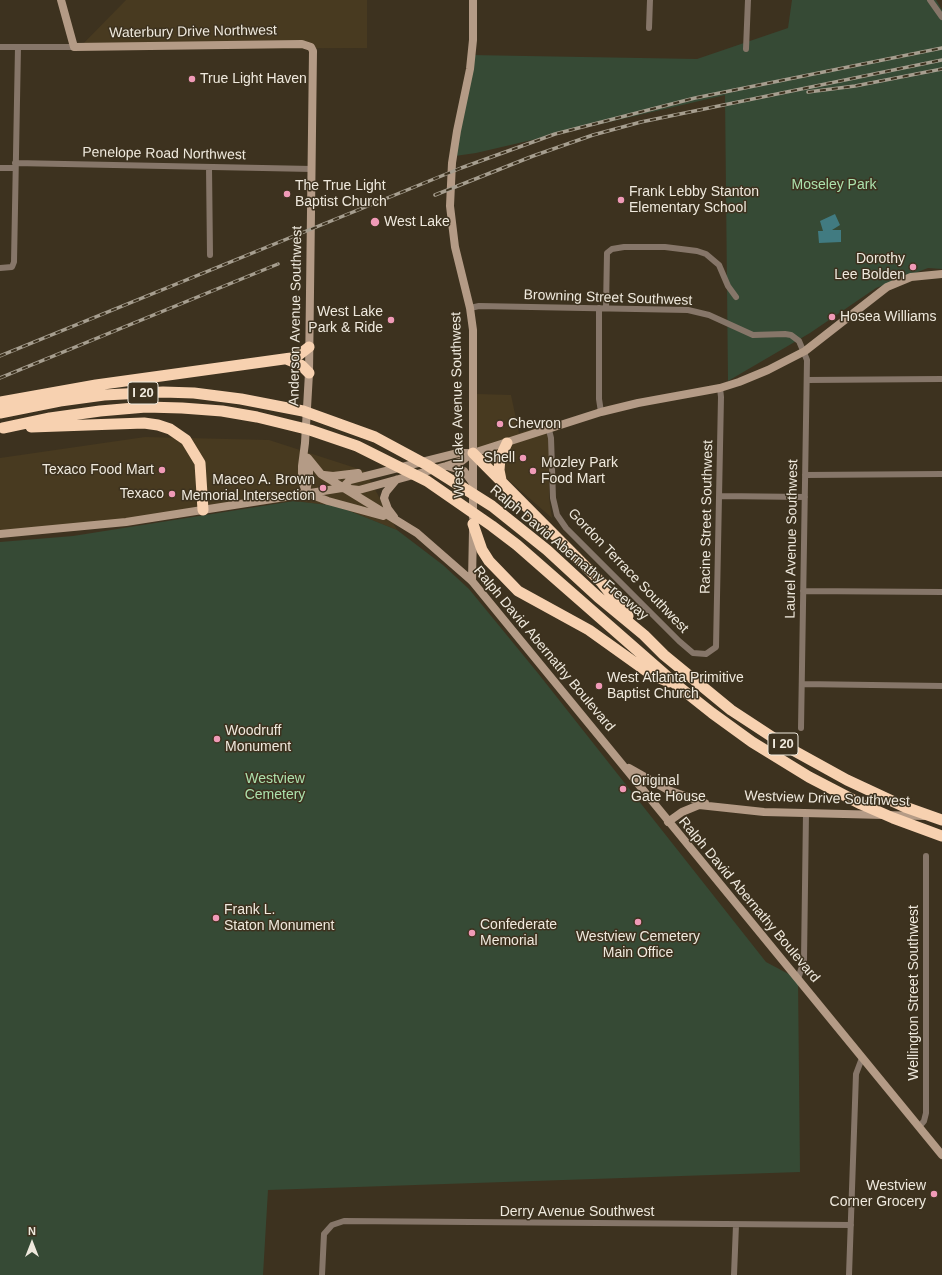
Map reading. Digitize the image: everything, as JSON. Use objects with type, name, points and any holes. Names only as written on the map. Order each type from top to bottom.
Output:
[{"type":"highway","points":[[0,402],[96,385],[296,357],[309,347]]},
{"type":"highway","points":[[284,359],[301,365],[308,373]]},
{"type":"highway","name":"Ralph David Abernathy Freeway","points":[[0,413],[82,397],[136,393],[212,395],[286,407],[326,419],[395,446],[459,483],[492,506],[547,550],[598,597],[644,635],[664,655],[730,710],[789,748],[846,780],[905,807],[942,820]]},
{"type":"highway","name":"Ralph David Abernathy Freeway","points":[[1,429],[70,414],[146,407],[222,411],[286,423],[326,435],[374,454],[427,481],[517,545],[678,686],[752,742],[809,777],[893,818],[942,836]]},
{"type":"highway","points":[[1,429],[136,423],[164,427],[186,440],[200,463],[203,510]]},
{"type":"highway","points":[[501,480],[499,470],[500,458],[506,443]]},
{"type":"highway","points":[[473,453],[602,582],[644,635]]},
{"type":"highway","points":[[473,524],[482,550],[488,561],[518,591],[589,630],[652,675],[678,686]]},
{"type":"main road","points":[[61,0],[74,47]]},
{"type":"main road","name":"West Lake Avenue Southwest","points":[[472,581],[473,330],[470,308],[455,247],[450,206],[452,163],[474,40],[473,0]]},
{"type":"main road","name":"Waterbury Drive Northwest","points":[[74,47],[302,44],[311,47]]},
{"type":"main road","name":"Anderson Avenue Southwest","points":[[306,492],[302,481],[309,347],[314,55],[311,47]]},
{"type":"main road","points":[[342,488],[350,480],[458,453],[473,453],[549,430],[601,412],[638,403],[720,388],[768,370],[805,350],[887,287],[912,277],[942,274]]},
{"type":"main road","name":"Anderson Avenue Southwest","points":[[305,443],[309,475],[306,492]]},
{"type":"main road","points":[[321,474],[333,476],[358,473],[457,449],[473,453]]},
{"type":"main road","points":[[0,534],[78,528],[203,510],[306,492],[342,488],[359,490],[462,461],[473,453]]},
{"type":"main road","name":"Ralph David Abernathy Boulevard","points":[[308,458],[321,474],[342,488],[396,519],[434,547],[472,581],[942,1155]]},
{"type":"main road","points":[[446,466],[464,471],[470,477],[473,484]]},
{"type":"main road","points":[[396,480],[386,492],[384,498],[388,509],[396,519]]},
{"type":"main road","points":[[306,492],[328,501],[396,519]]},
{"type":"main road","name":"Westview Drive Southwest","points":[[623,764],[668,790],[712,805]]},
{"type":"main road","points":[[646,793],[654,783]]},
{"type":"main road","name":"Westview Drive Southwest","points":[[668,822],[691,807],[699,804],[748,810],[942,817]]},
{"type":"street","points":[[649,28],[650,0]]},
{"type":"street","points":[[746,49],[748,0]]},
{"type":"street","points":[[930,0],[942,17]]},
{"type":"street","points":[[0,47],[74,47]]},
{"type":"street","points":[[0,268],[12,267],[14,262],[18,47]]},
{"type":"street","name":"Penelope Road Northwest","points":[[0,168],[15,166],[312,169]]},
{"type":"street","points":[[209,167],[210,255]]},
{"type":"street","points":[[606,308],[607,253],[612,249],[624,247],[665,246],[697,250],[706,254],[719,265],[728,286],[736,297]]},
{"type":"street","name":"Browning Street Southwest","points":[[470,308],[485,306],[688,310],[709,315],[753,335],[790,336],[799,341],[805,350]]},
{"type":"street","points":[[598,308],[599,400],[601,412]]},
{"type":"street","name":"Laurel Avenue Southwest","points":[[801,728],[807,380],[807,360],[805,350]]},
{"type":"street","points":[[807,380],[942,379]]},
{"type":"street","name":"Racine Street Southwest","points":[[716,647],[722,397],[720,388]]},
{"type":"street","name":"Gordon Terrace Southwest","points":[[549,430],[551,438],[554,509],[566,528],[688,649],[699,655],[706,654],[716,647]]},
{"type":"street","points":[[805,475],[942,474]]},
{"type":"street","points":[[720,496],[805,497]]},
{"type":"street","points":[[803,591],[942,592]]},
{"type":"street","points":[[802,684],[942,686]]},
{"type":"street","points":[[798,979],[804,960],[806,813]]},
{"type":"street","name":"Wellington Street Southwest","points":[[919,1127],[924,1121],[926,1113],[926,856]]},
{"type":"street","points":[[849,1275],[856,1074],[862,1058]]},
{"type":"street","name":"Derry Avenue Southwest","points":[[322,1275],[322,1240],[327,1229],[337,1222],[344,1221],[851,1225]]},
{"type":"street","points":[[734,1275],[736,1225]]},
{"type":"shaded area","points":[[126,0],[367,0],[367,48],[78,49]]},
{"type":"shaded area","points":[[477,394],[511,395],[519,433],[545,425],[549,438],[549,498],[552,518],[489,463],[477,447]]},
{"type":"shaded area","points":[[145,437],[269,440],[365,471],[397,530],[337,506],[294,501],[0,536],[0,458]]},
{"type":"green space","name":"Moseley Park","points":[[792,0],[936,0],[942,10],[942,269],[928,268],[876,288],[810,333],[728,381],[725,95],[476,153],[455,156],[470,55],[697,59],[788,28]]},
{"type":"green space","name":"Westview Cemetery","points":[[294,501],[337,506],[397,530],[443,565],[469,589],[537,672],[766,962],[798,979],[800,1172],[268,1190],[263,1275],[0,1275],[0,542],[73,536]]},
{"type":"water","points":[[835,214],[840,225],[832,230],[841,230],[841,242],[819,243],[818,231],[823,231],[820,221]]},
{"type":"railway","points":[[0,356],[461,168],[555,134],[695,98],[942,48]]},
{"type":"railway","points":[[435,195],[533,156],[593,135],[641,122],[942,60]]},
{"type":"railway","points":[[808,92],[855,86],[942,69]]},
{"type":"railway","points":[[0,378],[278,264]]},
{"type":"place","name":"True Light Haven","points":[[192,79]]},
{"type":"place","name":"The True Light Baptist Church","points":[[287,194]]},
{"type":"place","name":"Frank Lebby Stanton Elementary School","points":[[621,200]]},
{"type":"place","name":"West Lake","points":[[375,222]]},
{"type":"place","name":"Dorothy Lee Bolden","points":[[913,267]]},
{"type":"place","name":"Hosea Williams","points":[[832,317]]},
{"type":"place","name":"West Lake Park & Ride","points":[[391,320]]},
{"type":"place","name":"Chevron","points":[[500,424]]},
{"type":"place","name":"Shell","points":[[523,458]]},
{"type":"place","name":"Texaco Food Mart","points":[[162,470]]},
{"type":"place","name":"Mozley Park Food Mart","points":[[533,471]]},
{"type":"place","name":"Maceo A. Brown Memorial Intersection","points":[[323,488]]},
{"type":"place","name":"Texaco","points":[[172,494]]},
{"type":"place","name":"West Atlanta Primitive Baptist Church","points":[[599,686]]},
{"type":"place","name":"Woodruff Monument","points":[[217,739]]},
{"type":"place","name":"Original Gate House","points":[[623,789]]},
{"type":"place","name":"Frank L. Staton Monument","points":[[216,918]]},
{"type":"place","name":"Westview Cemetery Main Office","points":[[638,922]]},
{"type":"place","name":"Confederate Memorial","points":[[472,933]]},
{"type":"place","name":"Westview Corner Grocery","points":[[934,1194]]}]
